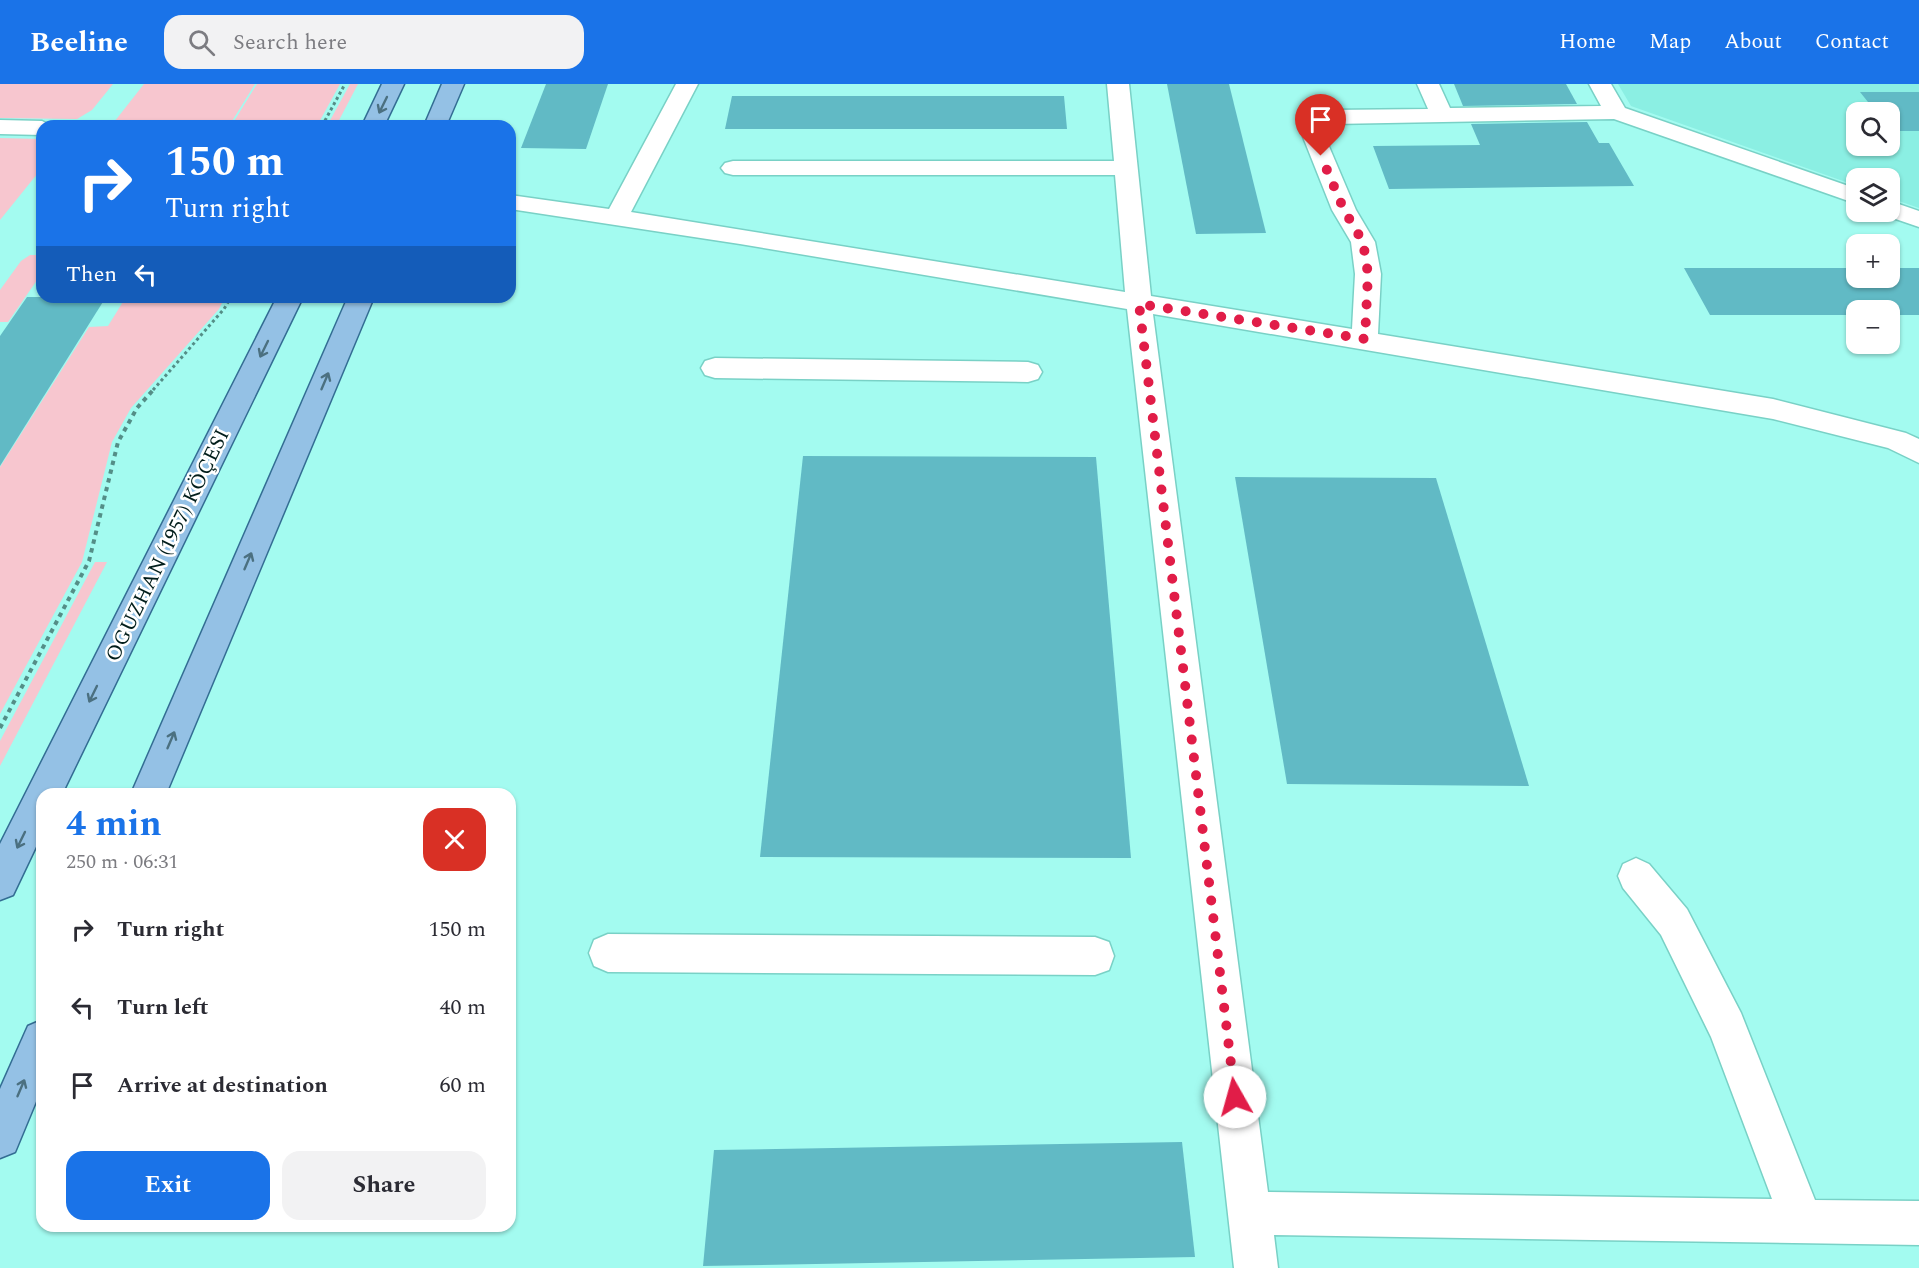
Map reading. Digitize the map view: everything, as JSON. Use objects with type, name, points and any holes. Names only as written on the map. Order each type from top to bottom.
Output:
[{"type":"main road","points":[[376,120],[393,84]]},
{"type":"main road","points":[[438,120],[453,84]]},
{"type":"main road","name":"OGUZHAN (1957) KÖÇESI","points":[[46,788],[287,303]]},
{"type":"main road","points":[[151,788],[359,303]]},
{"type":"main road","name":"OGUZHAN (1957) KÖÇESI","points":[[0,882],[36,809]]},
{"type":"main road","points":[[0,1137],[36,1054]]},
{"type":"street","points":[[616,218],[687,84]]},
{"type":"street","points":[[1118,84],[1139,304],[1256,1268]]},
{"type":"street","points":[[1428,84],[1442,115]]},
{"type":"street","points":[[1600,84],[1616,112]]},
{"type":"street","points":[[1365,339],[1368,274],[1363,242],[1344,210],[1314,137],[1317,121],[1331,117],[1616,112],[1846,193]]},
{"type":"street","points":[[0,127],[36,128]]},
{"type":"street","points":[[732,168],[1126,168]]},
{"type":"street","points":[[516,203],[740,236],[1773,409],[1896,440],[1919,452]]},
{"type":"street","points":[[1900,212],[1919,219]]},
{"type":"street","points":[[715,368],[1028,372]]},
{"type":"street","points":[[1635,876],[1674,922],[1727,1027],[1802,1221]]},
{"type":"street","points":[[608,953],[1095,956]]},
{"type":"street","points":[[1249,1213],[1919,1223]]},
{"type":"path","points":[[325,120],[345,84]]},
{"type":"path","points":[[0,728],[89,561],[118,442],[137,408],[228,303]]},
{"type":"shaded area","points":[[0,84],[113,84],[92,110],[77,119],[0,118]]},
{"type":"shaded area","points":[[144,84],[255,84],[233,120],[116,120]]},
{"type":"shaded area","points":[[257,84],[340,84],[320,120],[235,120]]},
{"type":"shaded area","points":[[350,84],[358,84],[339,120],[330,120]]},
{"type":"shaded area","points":[[1618,84],[1919,84],[1919,208],[1900,201],[1900,168],[1846,168],[1846,182],[1631,106]]},
{"type":"shaded area","points":[[0,138],[36,139],[36,175],[0,220]]},
{"type":"shaded area","points":[[30,255],[36,255],[36,282],[8,322],[0,322],[0,290],[21,261]]},
{"type":"shaded area","points":[[122,303],[222,303],[131,408],[112,442],[82,562],[0,714],[0,467],[89,327],[108,326]]},
{"type":"shaded area","points":[[95,562],[107,562],[0,766],[0,741]]},
{"type":"building","points":[[546,84],[608,84],[586,149],[521,148]]},
{"type":"building","points":[[1167,84],[1229,84],[1266,233],[1196,234]]},
{"type":"building","points":[[1454,84],[1566,84],[1577,104],[1463,106]]},
{"type":"building","points":[[1860,92],[1919,92],[1919,131],[1900,131],[1900,102],[1868,102]]},
{"type":"building","points":[[732,96],[1064,96],[1067,129],[725,129]]},
{"type":"building","points":[[1587,122],[1599,143],[1609,143],[1634,186],[1389,189],[1373,146],[1480,145],[1471,124]]},
{"type":"building","points":[[1684,268],[1846,268],[1846,288],[1900,288],[1900,268],[1919,268],[1919,315],[1900,315],[1900,300],[1846,300],[1846,315],[1710,315]]},
{"type":"building","points":[[27,297],[36,297],[36,303],[102,303],[0,466],[0,336]]},
{"type":"building","points":[[803,456],[1096,457],[1131,858],[760,857]]},
{"type":"building","points":[[1235,477],[1436,478],[1529,786],[1287,784]]},
{"type":"building","points":[[1182,1142],[1195,1257],[703,1266],[714,1150]]},
{"type":"route","points":[[1235,1097],[1139,304],[1365,339],[1368,274],[1363,242],[1344,210],[1321,156]]}]
